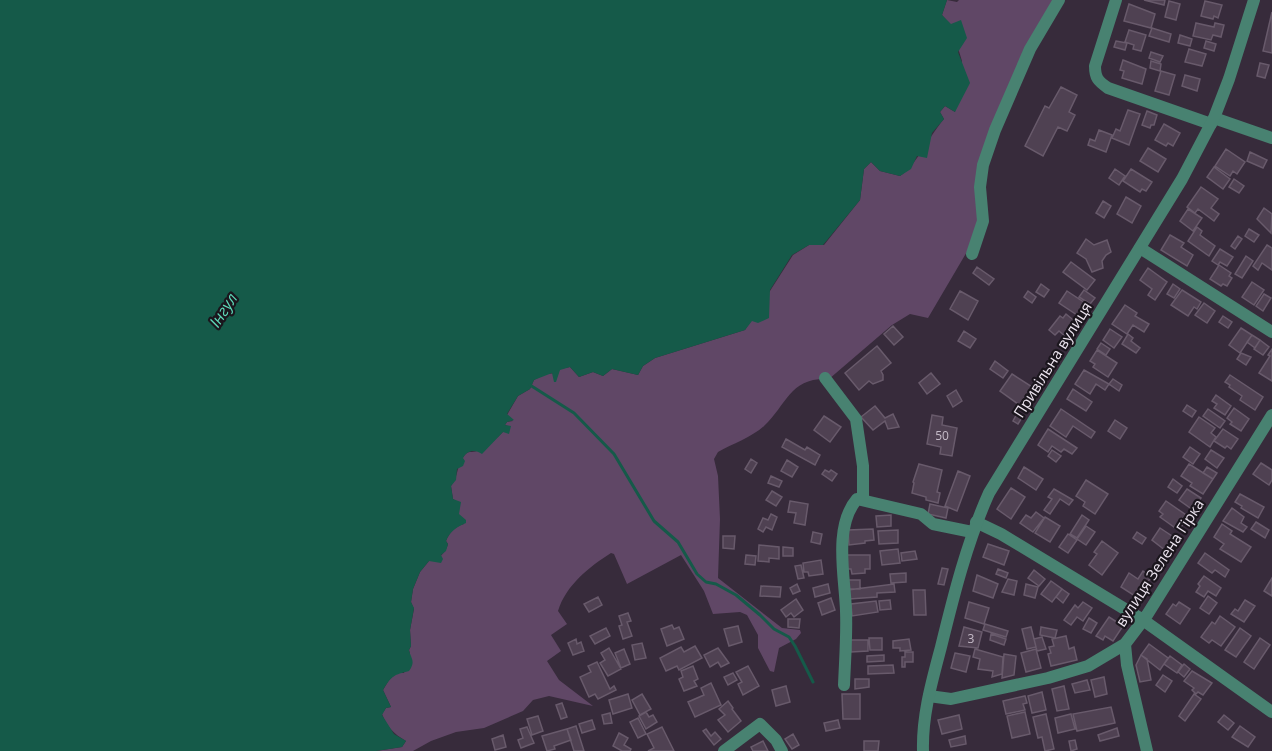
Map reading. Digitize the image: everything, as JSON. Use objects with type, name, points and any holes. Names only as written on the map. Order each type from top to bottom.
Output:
[{"type":"street","points":[[972,254],[983,220],[980,187],[983,165],[995,130],[1030,49],[1059,0]]},
{"type":"street","points":[[1116,0],[1095,66],[1098,81],[1108,88],[1272,138]]},
{"type":"street","name":"Привільна вулиця","points":[[923,751],[925,713],[974,527],[989,493],[1182,179],[1212,121],[1229,79],[1254,0]]},
{"type":"street","points":[[1140,248],[1272,332]]},
{"type":"street","points":[[825,378],[856,419],[863,466],[863,499]]},
{"type":"street","name":"вулиця Зелена Гірка","points":[[929,696],[951,699],[1048,678],[1088,666],[1125,644],[1143,620],[1272,415]]},
{"type":"street","points":[[844,685],[846,610],[843,549],[850,507],[857,499],[863,499],[921,514],[933,524],[974,527],[1001,534],[1143,620],[1272,712]]},
{"type":"street","points":[[1125,644],[1127,665],[1147,751]]},
{"type":"street","points":[[724,751],[760,724],[776,740],[782,751]]},
{"type":"shaded area","points":[[947,0],[957,2],[959,0],[1062,0],[1040,36],[986,162],[985,221],[928,318],[910,314],[892,325],[829,379],[806,382],[798,387],[764,426],[718,452],[714,459],[718,476],[720,519],[718,578],[782,628],[800,630],[801,633],[796,639],[779,648],[774,672],[770,671],[758,648],[758,635],[747,615],[740,612],[713,614],[704,591],[681,555],[627,584],[614,554],[611,553],[587,571],[567,593],[558,611],[567,624],[551,635],[561,651],[547,661],[559,680],[593,706],[549,696],[533,700],[523,711],[484,728],[456,732],[431,741],[413,751],[376,751],[402,747],[406,741],[391,730],[384,719],[382,714],[386,708],[391,707],[383,690],[397,673],[404,673],[410,654],[410,630],[414,609],[411,602],[413,589],[420,572],[429,561],[438,558],[443,553],[451,533],[464,524],[458,514],[451,486],[464,456],[486,447],[502,433],[508,426],[505,425],[507,422],[513,421],[507,415],[518,396],[530,389],[534,380],[551,374],[557,375],[560,369],[570,367],[579,377],[593,372],[603,376],[612,369],[638,375],[643,366],[655,358],[745,330],[793,255],[809,245],[824,245],[860,200],[864,169],[871,162],[880,171],[900,176],[912,165],[944,119],[940,112],[945,106],[955,112],[962,61],[951,25],[942,15]]},
{"type":"water","name":"Інгул","points":[[0,0],[947,0],[942,15],[951,24],[961,20],[967,38],[958,52],[970,83],[955,112],[945,106],[940,112],[944,119],[932,133],[927,158],[917,156],[911,169],[900,176],[880,171],[871,162],[864,169],[860,200],[823,245],[809,245],[792,255],[770,290],[769,318],[758,323],[752,321],[745,330],[655,358],[643,366],[638,375],[612,369],[603,376],[593,372],[579,377],[570,367],[560,370],[556,382],[554,382],[552,373],[534,380],[530,389],[518,396],[507,414],[514,420],[505,425],[511,426],[509,434],[503,432],[482,454],[471,451],[465,455],[463,466],[457,469],[456,480],[451,486],[453,499],[461,502],[459,514],[466,520],[466,523],[454,530],[446,541],[448,544],[446,551],[441,555],[443,559],[441,563],[429,561],[420,572],[413,589],[411,602],[414,608],[409,650],[412,665],[409,671],[391,678],[383,690],[391,707],[386,708],[382,715],[394,734],[406,741],[402,747],[376,751],[0,751]]},
{"type":"building","points":[[1144,0],[1165,0],[1164,5]]},
{"type":"building","points":[[1169,1],[1180,4],[1176,20],[1165,17]]},
{"type":"building","points":[[1205,1],[1222,5],[1218,18],[1201,16]]},
{"type":"building","points":[[1129,4],[1155,14],[1151,28],[1124,21]]},
{"type":"building","points":[[1272,12],[1272,53],[1263,51]]},
{"type":"building","points":[[1196,23],[1214,27],[1215,23],[1224,25],[1221,37],[1213,35],[1211,40],[1193,36]]},
{"type":"building","points":[[1152,28],[1171,34],[1169,42],[1149,36]]},
{"type":"building","points":[[1129,30],[1146,35],[1141,51],[1133,49],[1134,45],[1125,42]]},
{"type":"building","points":[[1180,35],[1192,39],[1190,46],[1178,43]]},
{"type":"building","points":[[1116,41],[1127,43],[1125,50],[1114,47]]},
{"type":"building","points":[[1206,41],[1216,44],[1214,51],[1204,48]]},
{"type":"building","points":[[1189,49],[1206,54],[1202,66],[1185,62]]},
{"type":"building","points":[[1151,52],[1163,56],[1160,62],[1149,58]]},
{"type":"building","points":[[1123,60],[1146,69],[1142,84],[1122,78],[1124,71],[1120,70]]},
{"type":"building","points":[[1151,61],[1161,64],[1160,71],[1150,68]]},
{"type":"building","points":[[1260,63],[1269,65],[1265,78],[1257,76]]},
{"type":"building","points":[[1161,71],[1175,75],[1169,95],[1155,91]]},
{"type":"building","points":[[1185,75],[1200,79],[1197,91],[1182,86]]},
{"type":"building","points":[[1061,87],[1077,95],[1069,112],[1075,115],[1067,131],[1058,127],[1043,156],[1025,146],[1045,106],[1049,108]]},
{"type":"building","points":[[1128,110],[1140,114],[1129,145],[1112,138],[1116,129],[1120,131]]},
{"type":"building","points":[[1147,111],[1157,115],[1154,125],[1150,128],[1142,125]]},
{"type":"building","points":[[1164,124],[1180,133],[1173,146],[1168,143],[1166,146],[1155,140]]},
{"type":"building","points":[[1099,130],[1112,135],[1106,152],[1088,145],[1090,139],[1095,141]]},
{"type":"building","points":[[1148,148],[1166,159],[1158,172],[1140,161]]},
{"type":"building","points":[[1226,149],[1245,162],[1237,174],[1233,171],[1230,176],[1215,166]]},
{"type":"building","points":[[1250,152],[1267,160],[1263,168],[1247,161]]},
{"type":"building","points":[[1214,167],[1230,179],[1223,189],[1207,177]]},
{"type":"building","points":[[1115,169],[1125,176],[1119,185],[1109,178]]},
{"type":"building","points":[[1131,169],[1152,182],[1146,191],[1142,189],[1140,192],[1123,181]]},
{"type":"building","points":[[1234,179],[1244,186],[1239,193],[1229,187]]},
{"type":"building","points":[[1201,187],[1218,199],[1211,208],[1219,214],[1214,221],[1198,209],[1195,213],[1187,207]]},
{"type":"building","points":[[1126,197],[1141,206],[1132,223],[1117,214]]},
{"type":"building","points":[[1103,201],[1111,206],[1104,218],[1096,213]]},
{"type":"building","points":[[1264,208],[1272,214],[1271,233],[1257,219]]},
{"type":"building","points":[[1188,209],[1202,218],[1193,231],[1180,221]]},
{"type":"building","points":[[1197,227],[1202,231],[1200,235],[1215,246],[1209,256],[1188,241]]},
{"type":"building","points":[[1249,229],[1259,235],[1254,242],[1245,236]]},
{"type":"building","points":[[1170,235],[1184,243],[1181,247],[1193,255],[1187,266],[1161,250]]},
{"type":"building","points":[[1238,236],[1242,239],[1235,249],[1231,246]]},
{"type":"building","points":[[1086,239],[1094,245],[1107,240],[1111,252],[1102,261],[1103,268],[1092,272],[1086,259],[1077,253]]},
{"type":"building","points":[[1267,245],[1272,248],[1272,270],[1262,263],[1258,270],[1253,266]]},
{"type":"building","points":[[1220,249],[1233,257],[1227,266],[1220,262],[1218,265],[1212,261]]},
{"type":"building","points":[[1246,256],[1253,261],[1242,278],[1235,274]]},
{"type":"building","points":[[1071,262],[1095,280],[1087,290],[1063,272]]},
{"type":"building","points":[[1219,265],[1231,273],[1229,276],[1232,278],[1227,286],[1223,284],[1221,286],[1210,279]]},
{"type":"building","points":[[977,267],[994,279],[989,285],[973,273]]},
{"type":"building","points":[[1148,268],[1167,282],[1155,300],[1148,295],[1152,289],[1140,280]]},
{"type":"building","points":[[1252,282],[1264,290],[1254,305],[1242,297]]},
{"type":"building","points":[[1041,284],[1049,290],[1044,297],[1036,292]]},
{"type":"building","points":[[1173,284],[1180,289],[1174,298],[1167,294]]},
{"type":"building","points":[[1084,290],[1095,298],[1090,304],[1079,297]]},
{"type":"building","points":[[1182,290],[1201,302],[1197,309],[1194,307],[1188,316],[1171,305]]},
{"type":"building","points":[[960,291],[978,301],[968,320],[950,309]]},
{"type":"building","points":[[1028,291],[1036,297],[1032,303],[1024,297]]},
{"type":"building","points":[[1067,291],[1085,303],[1077,315],[1059,303]]},
{"type":"building","points":[[1264,294],[1271,298],[1263,311],[1256,306]]},
{"type":"building","points":[[1204,303],[1215,311],[1207,323],[1195,315]]},
{"type":"building","points":[[1125,305],[1137,313],[1135,316],[1149,324],[1144,332],[1133,325],[1127,334],[1112,324]]},
{"type":"building","points":[[1066,314],[1077,323],[1066,337],[1059,331],[1055,335],[1049,330],[1060,316],[1063,318]]},
{"type":"building","points":[[1223,316],[1232,322],[1228,328],[1219,322]]},
{"type":"building","points":[[893,326],[903,337],[894,345],[884,334]]},
{"type":"building","points":[[1241,328],[1252,335],[1240,353],[1229,345]]},
{"type":"building","points":[[1110,329],[1122,337],[1114,348],[1103,340]]},
{"type":"building","points":[[964,331],[976,339],[970,348],[958,341]]},
{"type":"building","points":[[1128,334],[1133,338],[1131,341],[1140,348],[1136,353],[1122,344]]},
{"type":"building","points":[[1252,335],[1260,340],[1255,348],[1247,342]]},
{"type":"building","points":[[1260,340],[1269,347],[1263,355],[1254,349]]},
{"type":"building","points":[[1101,343],[1110,349],[1106,355],[1097,349]]},
{"type":"building","points":[[877,346],[891,363],[881,371],[883,380],[873,384],[869,381],[859,390],[845,373]]},
{"type":"building","points":[[1272,349],[1272,381],[1259,373]]},
{"type":"building","points":[[1097,350],[1117,363],[1108,377],[1093,367],[1095,364],[1090,361]]},
{"type":"building","points":[[1241,353],[1251,357],[1246,365],[1237,359]]},
{"type":"building","points":[[995,361],[1008,371],[1003,378],[990,369]]},
{"type":"building","points":[[1084,370],[1109,384],[1105,390],[1096,384],[1090,394],[1075,384]]},
{"type":"building","points":[[931,373],[940,384],[927,394],[919,383]]},
{"type":"building","points":[[1012,374],[1040,392],[1025,409],[1000,391]]},
{"type":"building","points":[[1230,375],[1263,397],[1255,410],[1240,400],[1242,396],[1225,382]]},
{"type":"building","points":[[1113,379],[1122,385],[1119,391],[1109,384]]},
{"type":"building","points":[[1073,389],[1092,402],[1086,411],[1067,399]]},
{"type":"building","points":[[956,390],[962,401],[953,407],[947,396]]},
{"type":"building","points":[[1216,395],[1231,406],[1225,415],[1214,408],[1217,404],[1212,401]]},
{"type":"building","points":[[1187,405],[1196,411],[1192,417],[1183,411]]},
{"type":"building","points":[[875,406],[885,418],[893,414],[899,427],[888,429],[885,421],[873,430],[861,417]]},
{"type":"building","points":[[1234,408],[1249,419],[1241,431],[1230,424],[1232,422],[1227,418]]},
{"type":"building","points":[[1061,409],[1095,432],[1091,438],[1073,426],[1066,437],[1050,426]]},
{"type":"building","points":[[1208,409],[1225,421],[1220,428],[1203,416]]},
{"type":"building","points":[[1018,412],[1023,416],[1018,424],[1013,421]]},
{"type":"building","points":[[932,415],[943,417],[942,425],[957,428],[952,456],[940,454],[941,447],[927,444]]},
{"type":"building","points":[[824,416],[841,427],[830,442],[814,430]]},
{"type":"building","points":[[1199,417],[1215,428],[1211,433],[1216,437],[1210,447],[1189,432]]},
{"type":"building","points":[[1115,420],[1127,428],[1120,439],[1108,431]]},
{"type":"building","points":[[1048,429],[1077,448],[1072,454],[1064,449],[1061,452],[1052,446],[1048,452],[1038,445]]},
{"type":"building","points":[[1223,429],[1238,439],[1231,449],[1214,441]]},
{"type":"building","points":[[786,439],[805,450],[807,447],[820,455],[815,465],[782,447]]},
{"type":"building","points":[[1190,447],[1200,454],[1193,464],[1183,457]]},
{"type":"building","points":[[1052,450],[1061,456],[1056,462],[1048,456]]},
{"type":"building","points":[[1211,450],[1224,458],[1217,468],[1205,459]]},
{"type":"building","points":[[751,459],[757,463],[751,473],[745,469]]},
{"type":"building","points":[[787,460],[798,467],[792,477],[781,471]]},
{"type":"building","points":[[1261,463],[1272,470],[1272,480],[1269,485],[1253,474]]},
{"type":"building","points":[[919,464],[942,470],[937,492],[940,493],[938,503],[912,493]]},
{"type":"building","points":[[1189,464],[1213,479],[1203,494],[1190,486],[1192,483],[1181,476]]},
{"type":"building","points":[[1024,467],[1043,479],[1036,490],[1018,478]]},
{"type":"building","points":[[1207,467],[1217,473],[1213,479],[1203,473]]},
{"type":"building","points":[[825,470],[829,472],[831,470],[837,474],[832,481],[822,474]]},
{"type":"building","points":[[958,471],[970,476],[957,511],[945,506]]},
{"type":"building","points":[[771,476],[782,481],[779,487],[768,483]]},
{"type":"building","points":[[1173,479],[1182,486],[1177,493],[1168,487]]},
{"type":"building","points":[[1086,480],[1108,494],[1095,514],[1083,506],[1085,502],[1076,496]]},
{"type":"building","points":[[1011,488],[1025,497],[1011,519],[997,509]]},
{"type":"building","points":[[1054,489],[1073,500],[1069,505],[1060,499],[1050,514],[1044,510],[1052,499],[1048,497]]},
{"type":"building","points":[[1187,489],[1201,498],[1193,510],[1179,500]]},
{"type":"building","points":[[772,491],[782,497],[776,506],[766,500]]},
{"type":"building","points":[[1240,494],[1264,507],[1258,518],[1235,502]]},
{"type":"building","points":[[790,501],[808,504],[805,525],[794,523],[796,513],[788,512]]},
{"type":"building","points":[[1166,501],[1189,517],[1181,527],[1177,524],[1174,527],[1160,517],[1163,514],[1159,511]]},
{"type":"building","points":[[930,504],[948,508],[946,518],[928,514]]},
{"type":"building","points":[[1232,508],[1244,517],[1241,523],[1247,527],[1243,532],[1223,521]]},
{"type":"building","points":[[1036,512],[1044,518],[1033,532],[1020,523],[1026,515],[1031,518]]},
{"type":"building","points":[[771,514],[777,517],[772,530],[766,527],[763,532],[758,529],[763,518],[768,520]]},
{"type":"building","points":[[891,515],[891,526],[877,527],[876,516]]},
{"type":"building","points":[[1082,515],[1089,520],[1077,538],[1070,534]]},
{"type":"building","points":[[1045,517],[1060,526],[1050,542],[1035,533]]},
{"type":"building","points":[[1256,522],[1269,530],[1265,538],[1251,529]]},
{"type":"building","points":[[1222,524],[1232,531],[1230,534],[1251,547],[1241,562],[1220,549],[1224,544],[1214,537]]},
{"type":"building","points":[[1086,526],[1095,532],[1086,545],[1077,539]]},
{"type":"building","points":[[1160,528],[1175,538],[1166,551],[1152,540]]},
{"type":"building","points":[[873,529],[874,540],[849,545],[848,530]]},
{"type":"building","points":[[898,530],[898,543],[879,544],[878,531]]},
{"type":"building","points":[[813,532],[822,534],[820,544],[811,542]]},
{"type":"building","points":[[1137,532],[1146,538],[1142,544],[1133,538]]},
{"type":"building","points":[[1068,534],[1077,540],[1068,553],[1059,547]]},
{"type":"building","points":[[723,536],[735,536],[734,549],[723,548]]},
{"type":"building","points":[[1102,541],[1118,553],[1102,575],[1089,565]]},
{"type":"building","points":[[988,544],[1009,551],[1004,565],[983,557]]},
{"type":"building","points":[[759,545],[779,547],[779,559],[769,558],[769,562],[758,561]]},
{"type":"building","points":[[783,547],[793,548],[793,556],[783,556]]},
{"type":"building","points":[[898,549],[900,563],[882,565],[880,551]]},
{"type":"building","points":[[915,551],[917,559],[902,561],[901,553]]},
{"type":"building","points":[[1205,553],[1229,570],[1225,577],[1215,570],[1212,573],[1198,563]]},
{"type":"building","points":[[746,555],[756,556],[755,565],[745,564]]},
{"type":"building","points":[[845,555],[870,555],[870,569],[865,569],[865,573],[852,574],[851,569],[846,569]]},
{"type":"building","points":[[821,560],[823,574],[809,576],[808,572],[804,572],[803,563]]},
{"type":"building","points":[[801,565],[804,578],[798,579],[795,566]]},
{"type":"building","points":[[942,568],[948,569],[944,585],[938,584]]},
{"type":"building","points":[[998,569],[1008,573],[1006,578],[996,574]]},
{"type":"building","points":[[1034,570],[1045,579],[1039,586],[1028,578]]},
{"type":"building","points":[[1143,571],[1151,577],[1138,598],[1121,587],[1129,573],[1138,579]]},
{"type":"building","points":[[906,573],[906,582],[891,583],[890,574]]},
{"type":"building","points":[[977,575],[998,584],[993,598],[973,591]]},
{"type":"building","points":[[1204,576],[1221,588],[1216,596],[1208,591],[1204,597],[1196,592]]},
{"type":"building","points":[[1272,578],[1272,596],[1264,591]]},
{"type":"building","points":[[1008,579],[1017,581],[1014,595],[1002,592]]},
{"type":"building","points":[[848,580],[860,580],[860,589],[848,589]]},
{"type":"building","points":[[1051,581],[1062,589],[1052,602],[1041,594]]},
{"type":"building","points":[[797,584],[800,591],[793,594],[790,588]]},
{"type":"building","points":[[828,584],[830,593],[815,597],[813,588]]},
{"type":"building","points":[[894,584],[895,592],[877,593],[877,597],[849,599],[848,590]]},
{"type":"building","points":[[1026,584],[1038,587],[1035,598],[1024,595]]},
{"type":"building","points":[[761,586],[781,587],[780,597],[760,596]]},
{"type":"building","points":[[1062,589],[1069,594],[1063,603],[1056,597]]},
{"type":"building","points":[[913,590],[925,590],[926,615],[914,615]]},
{"type":"building","points":[[1208,596],[1217,603],[1209,614],[1200,608]]},
{"type":"building","points":[[598,597],[602,605],[589,612],[584,604]]},
{"type":"building","points":[[831,598],[835,610],[822,615],[818,603]]},
{"type":"building","points":[[796,599],[803,610],[794,617],[791,613],[786,617],[781,610]]},
{"type":"building","points":[[890,600],[891,609],[880,610],[879,601]]},
{"type":"building","points":[[1245,600],[1255,606],[1244,622],[1231,614],[1235,609],[1238,611]]},
{"type":"building","points":[[876,601],[878,612],[852,616],[851,604]]},
{"type":"building","points":[[969,602],[989,608],[984,624],[965,618]]},
{"type":"building","points":[[1083,602],[1092,608],[1083,621],[1077,617],[1071,625],[1064,620],[1075,605],[1078,608]]},
{"type":"building","points":[[1179,602],[1190,609],[1180,624],[1166,614],[1173,604],[1176,606]]},
{"type":"building","points":[[628,613],[631,621],[627,622],[632,636],[623,639],[619,616]]},
{"type":"building","points":[[1220,616],[1235,627],[1221,646],[1212,640],[1209,643],[1201,637],[1212,622],[1215,624]]},
{"type":"building","points":[[1109,617],[1123,626],[1113,641],[1105,636],[1103,640],[1096,636]]},
{"type":"building","points":[[1089,618],[1097,623],[1091,633],[1083,629]]},
{"type":"building","points":[[788,619],[800,619],[799,628],[788,627]]},
{"type":"building","points":[[985,624],[1008,631],[1006,637],[983,630]]},
{"type":"building","points":[[672,625],[674,629],[679,627],[684,639],[667,646],[661,629]]},
{"type":"building","points":[[738,626],[742,642],[729,646],[724,629]]},
{"type":"building","points":[[964,627],[982,632],[978,648],[959,646]]},
{"type":"building","points":[[1031,627],[1036,647],[1027,649],[1022,629]]},
{"type":"building","points":[[1041,627],[1057,630],[1055,638],[1040,635]]},
{"type":"building","points":[[606,628],[610,636],[595,644],[590,636]]},
{"type":"building","points":[[1240,628],[1251,636],[1236,657],[1225,650]]},
{"type":"building","points":[[991,634],[1006,639],[1004,645],[990,640]]},
{"type":"building","points":[[1066,636],[1069,649],[1074,647],[1077,660],[1051,666],[1048,654],[1051,653],[1049,647],[1054,646],[1052,639]]},
{"type":"building","points":[[1042,637],[1046,649],[1037,651],[1034,639]]},
{"type":"building","points":[[869,638],[882,638],[882,650],[870,650]]},
{"type":"building","points":[[1260,638],[1270,645],[1254,669],[1244,662]]},
{"type":"building","points":[[576,639],[577,644],[581,642],[584,651],[573,655],[568,643]]},
{"type":"building","points":[[909,639],[911,650],[900,651],[900,648],[893,648],[893,641]]},
{"type":"building","points":[[850,640],[868,640],[868,651],[851,652]]},
{"type":"building","points":[[642,643],[646,658],[635,660],[632,645]]},
{"type":"building","points":[[1149,644],[1168,658],[1160,670],[1141,655]]},
{"type":"building","points":[[695,646],[702,658],[679,670],[677,666],[666,671],[660,658],[681,647],[684,652]]},
{"type":"building","points":[[609,648],[621,669],[608,676],[600,663],[605,660],[601,653]]},
{"type":"building","points":[[718,648],[729,663],[721,667],[718,662],[710,667],[704,655]]},
{"type":"building","points":[[624,649],[630,664],[621,668],[615,653]]},
{"type":"building","points":[[975,649],[1003,657],[1002,674],[992,677],[993,671],[978,669],[980,659],[973,657]]},
{"type":"building","points":[[1036,649],[1041,668],[1026,672],[1021,653]]},
{"type":"building","points":[[905,652],[913,652],[913,662],[905,662],[905,667],[902,667],[902,657],[905,657]]},
{"type":"building","points":[[955,653],[970,656],[966,672],[951,668]]},
{"type":"building","points":[[1004,654],[1016,656],[1014,675],[1002,678]]},
{"type":"building","points":[[884,655],[884,661],[867,662],[867,656]]},
{"type":"building","points":[[1141,655],[1147,659],[1151,680],[1140,682],[1136,665]]},
{"type":"building","points":[[1170,656],[1182,665],[1177,673],[1164,664]]},
{"type":"building","points":[[597,662],[610,689],[614,686],[616,690],[598,699],[595,694],[589,697],[580,677],[591,672],[588,666]]},
{"type":"building","points":[[1184,664],[1190,669],[1184,677],[1178,672]]},
{"type":"building","points":[[893,665],[894,673],[868,674],[868,666]]},
{"type":"building","points":[[693,666],[698,679],[694,681],[697,686],[684,691],[679,679],[683,677],[681,671]]},
{"type":"building","points":[[748,666],[759,686],[743,695],[738,684],[742,682],[736,672]]},
{"type":"building","points":[[1192,671],[1212,683],[1203,695],[1198,692],[1196,694],[1192,690],[1194,688],[1184,681]]},
{"type":"building","points":[[733,673],[737,680],[728,685],[724,677]]},
{"type":"building","points":[[1163,675],[1172,681],[1165,692],[1156,685]]},
{"type":"building","points":[[1104,677],[1107,694],[1095,697],[1091,680]]},
{"type":"building","points":[[855,679],[869,679],[869,687],[855,689]]},
{"type":"building","points":[[1087,680],[1090,690],[1075,693],[1072,684]]},
{"type":"building","points":[[711,683],[721,705],[695,717],[688,702],[704,695],[701,688]]},
{"type":"building","points":[[786,686],[790,702],[776,706],[772,690]]},
{"type":"building","points":[[1064,686],[1069,709],[1057,711],[1052,689]]},
{"type":"building","points":[[1042,692],[1046,710],[1032,713],[1028,696]]},
{"type":"building","points":[[628,694],[632,708],[613,714],[609,700]]},
{"type":"building","points":[[642,694],[651,709],[640,715],[632,700]]},
{"type":"building","points":[[842,694],[860,694],[860,719],[843,719]]},
{"type":"building","points":[[1194,694],[1201,699],[1185,721],[1179,716]]},
{"type":"building","points":[[1025,696],[1027,703],[1023,704],[1025,710],[1006,714],[1003,701]]},
{"type":"building","points":[[728,701],[741,721],[728,732],[718,720],[725,715],[719,709]]},
{"type":"building","points":[[562,703],[567,717],[561,719],[556,705]]},
{"type":"building","points":[[1111,707],[1115,723],[1077,731],[1073,714]]},
{"type":"building","points":[[646,712],[649,717],[653,715],[657,722],[646,729],[639,716]]},
{"type":"building","points":[[1025,712],[1030,734],[1012,738],[1007,716]]},
{"type":"building","points":[[610,713],[612,723],[604,724],[602,715]]},
{"type":"building","points":[[1046,714],[1054,749],[1045,751],[1042,737],[1038,738],[1033,717]]},
{"type":"building","points":[[1071,714],[1075,729],[1058,733],[1055,718]]},
{"type":"building","points":[[959,715],[962,729],[942,734],[938,720]]},
{"type":"building","points":[[1224,715],[1234,723],[1228,730],[1218,722]]},
{"type":"building","points":[[538,716],[543,731],[532,735],[527,719]]},
{"type":"building","points":[[638,718],[646,734],[638,738],[630,722]]},
{"type":"building","points":[[592,720],[595,729],[582,733],[579,724]]},
{"type":"building","points":[[838,720],[840,728],[826,731],[824,723]]},
{"type":"building","points":[[576,726],[584,751],[574,751],[567,729]]},
{"type":"building","points":[[1240,726],[1255,737],[1248,747],[1232,737]]},
{"type":"building","points":[[527,727],[534,743],[521,748],[518,740],[523,738],[520,729]]},
{"type":"building","points":[[662,727],[674,751],[648,751],[654,748],[647,734]]},
{"type":"building","points":[[1117,728],[1119,736],[1100,741],[1098,735]]},
{"type":"building","points":[[567,729],[571,740],[547,751],[542,736]]},
{"type":"building","points":[[706,729],[711,736],[715,732],[721,739],[714,745],[703,731]]},
{"type":"building","points":[[619,733],[628,738],[624,745],[631,749],[630,751],[622,751],[613,746]]},
{"type":"building","points":[[793,734],[799,745],[792,749],[785,739]]},
{"type":"building","points":[[503,735],[506,747],[495,750],[492,739]]},
{"type":"building","points":[[965,736],[966,744],[951,747],[949,740]]},
{"type":"building","points":[[1075,740],[1077,749],[1071,751],[1069,741]]},
{"type":"building","points":[[763,741],[768,751],[753,751],[751,747]]},
{"type":"building","points":[[864,741],[879,741],[878,751],[864,751]]},
{"type":"waterway","points":[[530,385],[574,413],[614,454],[654,521],[678,542],[697,574],[706,582],[716,584],[736,595],[774,629],[789,637],[813,682]]}]
